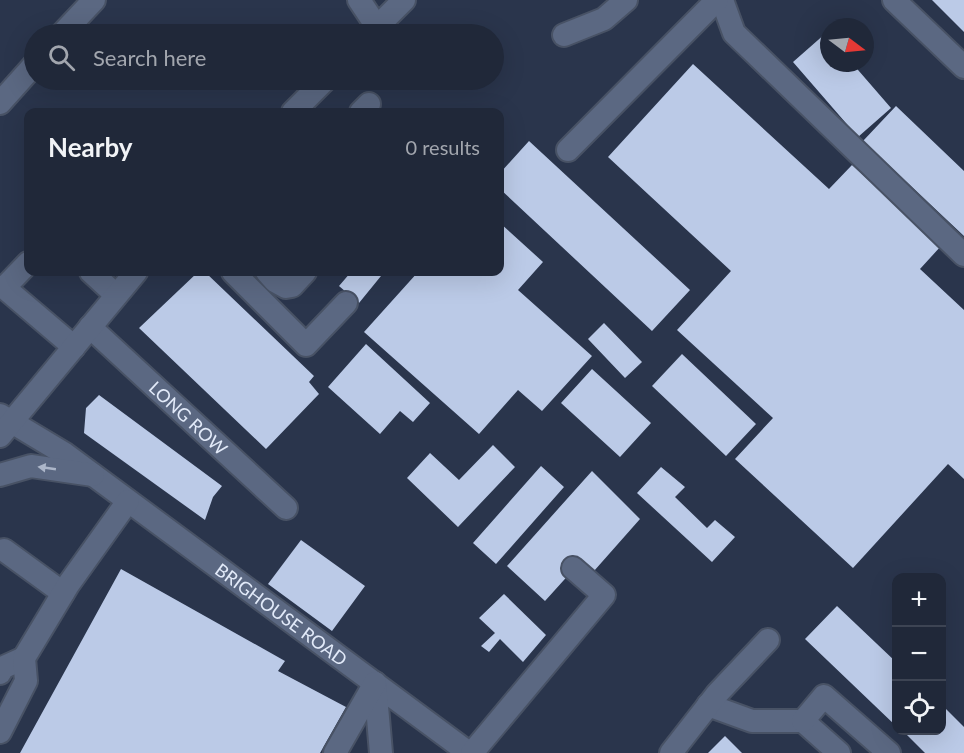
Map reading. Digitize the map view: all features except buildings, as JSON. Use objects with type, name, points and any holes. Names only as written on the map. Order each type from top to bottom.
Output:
[{"type":"street","points":[[71,24],[94,0]]},
{"type":"street","points":[[359,0],[370,24]]},
{"type":"street","points":[[380,24],[404,0]]},
{"type":"street","points":[[564,35],[604,19],[626,0]]},
{"type":"street","points":[[568,150],[717,0]]},
{"type":"street","points":[[722,0],[734,33],[964,255]]},
{"type":"street","points":[[894,0],[964,67]]},
{"type":"street","points":[[0,103],[24,76]]},
{"type":"street","points":[[297,108],[315,90]]},
{"type":"street","points":[[24,267],[6,286],[7,290],[74,346]]},
{"type":"street","points":[[95,276],[116,295]]},
{"type":"street","points":[[4,425],[133,276]]},
{"type":"street","points":[[236,276],[306,345],[346,303]]},
{"type":"street","points":[[271,276],[286,287],[292,286],[301,276]]},
{"type":"street","name":"LONG ROW","points":[[90,327],[286,508]]},
{"type":"street","name":"BRIGHOUSE ROAD","points":[[4,425],[65,454],[470,753]]},
{"type":"street","name":"BRIGHOUSE ROAD","points":[[0,475],[32,466],[94,475]]},
{"type":"street","points":[[0,673],[2,668],[24,658],[63,593],[129,501]]},
{"type":"street","points":[[4,550],[63,593]]},
{"type":"street","points":[[470,753],[568,641],[604,595],[573,568]]},
{"type":"street","points":[[671,753],[708,705],[768,640]]},
{"type":"street","points":[[0,732],[26,681],[24,658]]},
{"type":"street","points":[[335,753],[375,683]]},
{"type":"street","points":[[375,683],[381,753]]},
{"type":"street","points":[[803,721],[825,696],[889,753]]},
{"type":"street","points":[[708,705],[752,721],[803,721],[839,753]]}]
